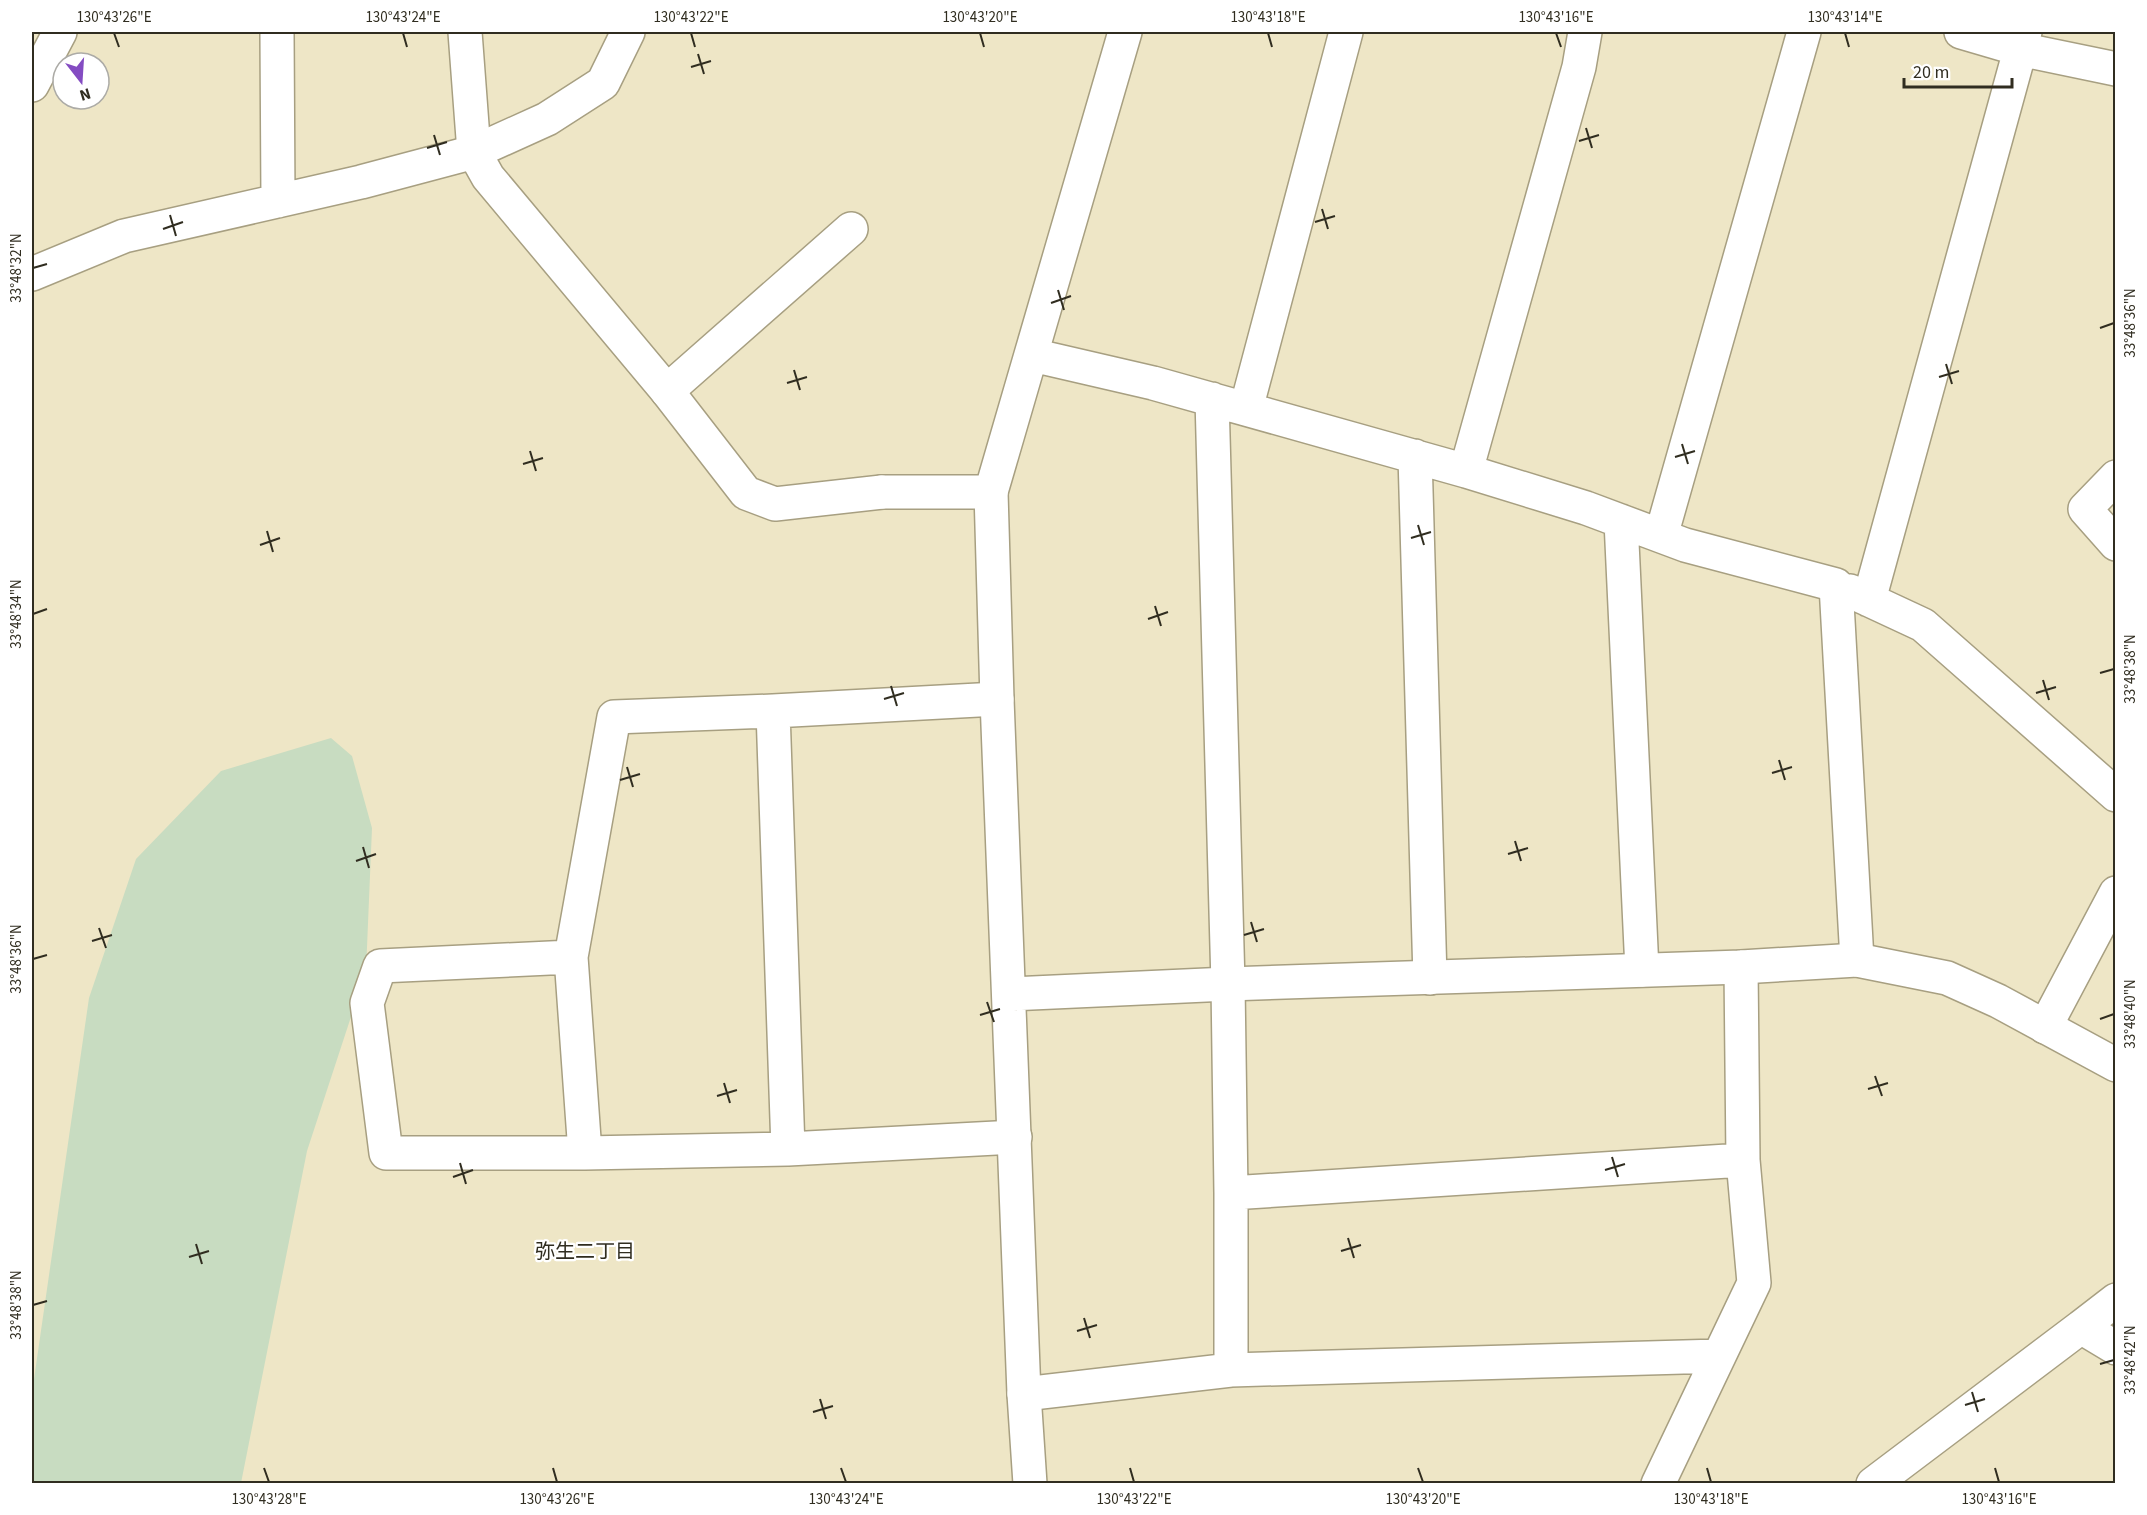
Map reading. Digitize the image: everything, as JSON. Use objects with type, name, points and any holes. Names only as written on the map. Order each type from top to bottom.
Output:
[{"type":"street","points":[[32,85],[60,32]]},
{"type":"street","points":[[277,32],[278,201]]},
{"type":"street","points":[[465,32],[474,152],[488,177],[667,391],[746,493],[775,504],[882,492],[991,492]]},
{"type":"street","points":[[32,274],[124,236],[278,201],[474,152],[547,119],[603,84],[628,32]]},
{"type":"street","points":[[1030,1484],[1024,1394],[991,492],[1125,32]]},
{"type":"street","points":[[1246,409],[1346,32]]},
{"type":"street","points":[[1466,471],[1579,67],[1586,32]]},
{"type":"street","points":[[1661,536],[1804,32]]},
{"type":"street","points":[[1961,32],[2022,40],[2115,69]]},
{"type":"street","points":[[1869,600],[2022,40]]},
{"type":"street","points":[[667,391],[851,229]]},
{"type":"street","points":[[1032,355],[1153,383],[1415,456],[1586,508],[1685,544],[1836,585],[1923,625],[2115,795]]},
{"type":"street","points":[[1212,399],[1228,984],[1231,1370]]},
{"type":"street","points":[[1415,456],[1430,978]]},
{"type":"street","points":[[2115,477],[2085,509],[2115,544]]},
{"type":"street","points":[[1621,521],[1642,970]]},
{"type":"street","points":[[1836,585],[1857,960]]},
{"type":"street","points":[[585,1153],[571,957],[614,717],[997,699]]},
{"type":"street","points":[[773,711],[788,1149]]},
{"type":"street","points":[[2045,1027],[2115,893]]},
{"type":"street","points":[[571,957],[380,966],[368,1003],[386,1153],[585,1153],[788,1149],[1015,1137]]},
{"type":"street","points":[[1009,994],[1228,984],[1741,967],[1857,960],[1947,978],[1998,1001],[2115,1065]]},
{"type":"street","points":[[1658,1484],[1754,1283],[1743,1161],[1741,967]]},
{"type":"street","points":[[1231,1193],[1743,1161]]},
{"type":"street","points":[[1874,1484],[2115,1300]]},
{"type":"street","points":[[2081,1327],[2115,1348]]},
{"type":"street","points":[[1024,1394],[1231,1370],[1719,1356]]},
{"type":"green space","points":[[331,738],[352,756],[372,828],[366,971],[307,1151],[241,1483],[32,1484],[32,1393],[89,998],[136,859],[221,771]]},
{"type":"district","name":"弥生二丁目","points":[[585,1252]]}]
